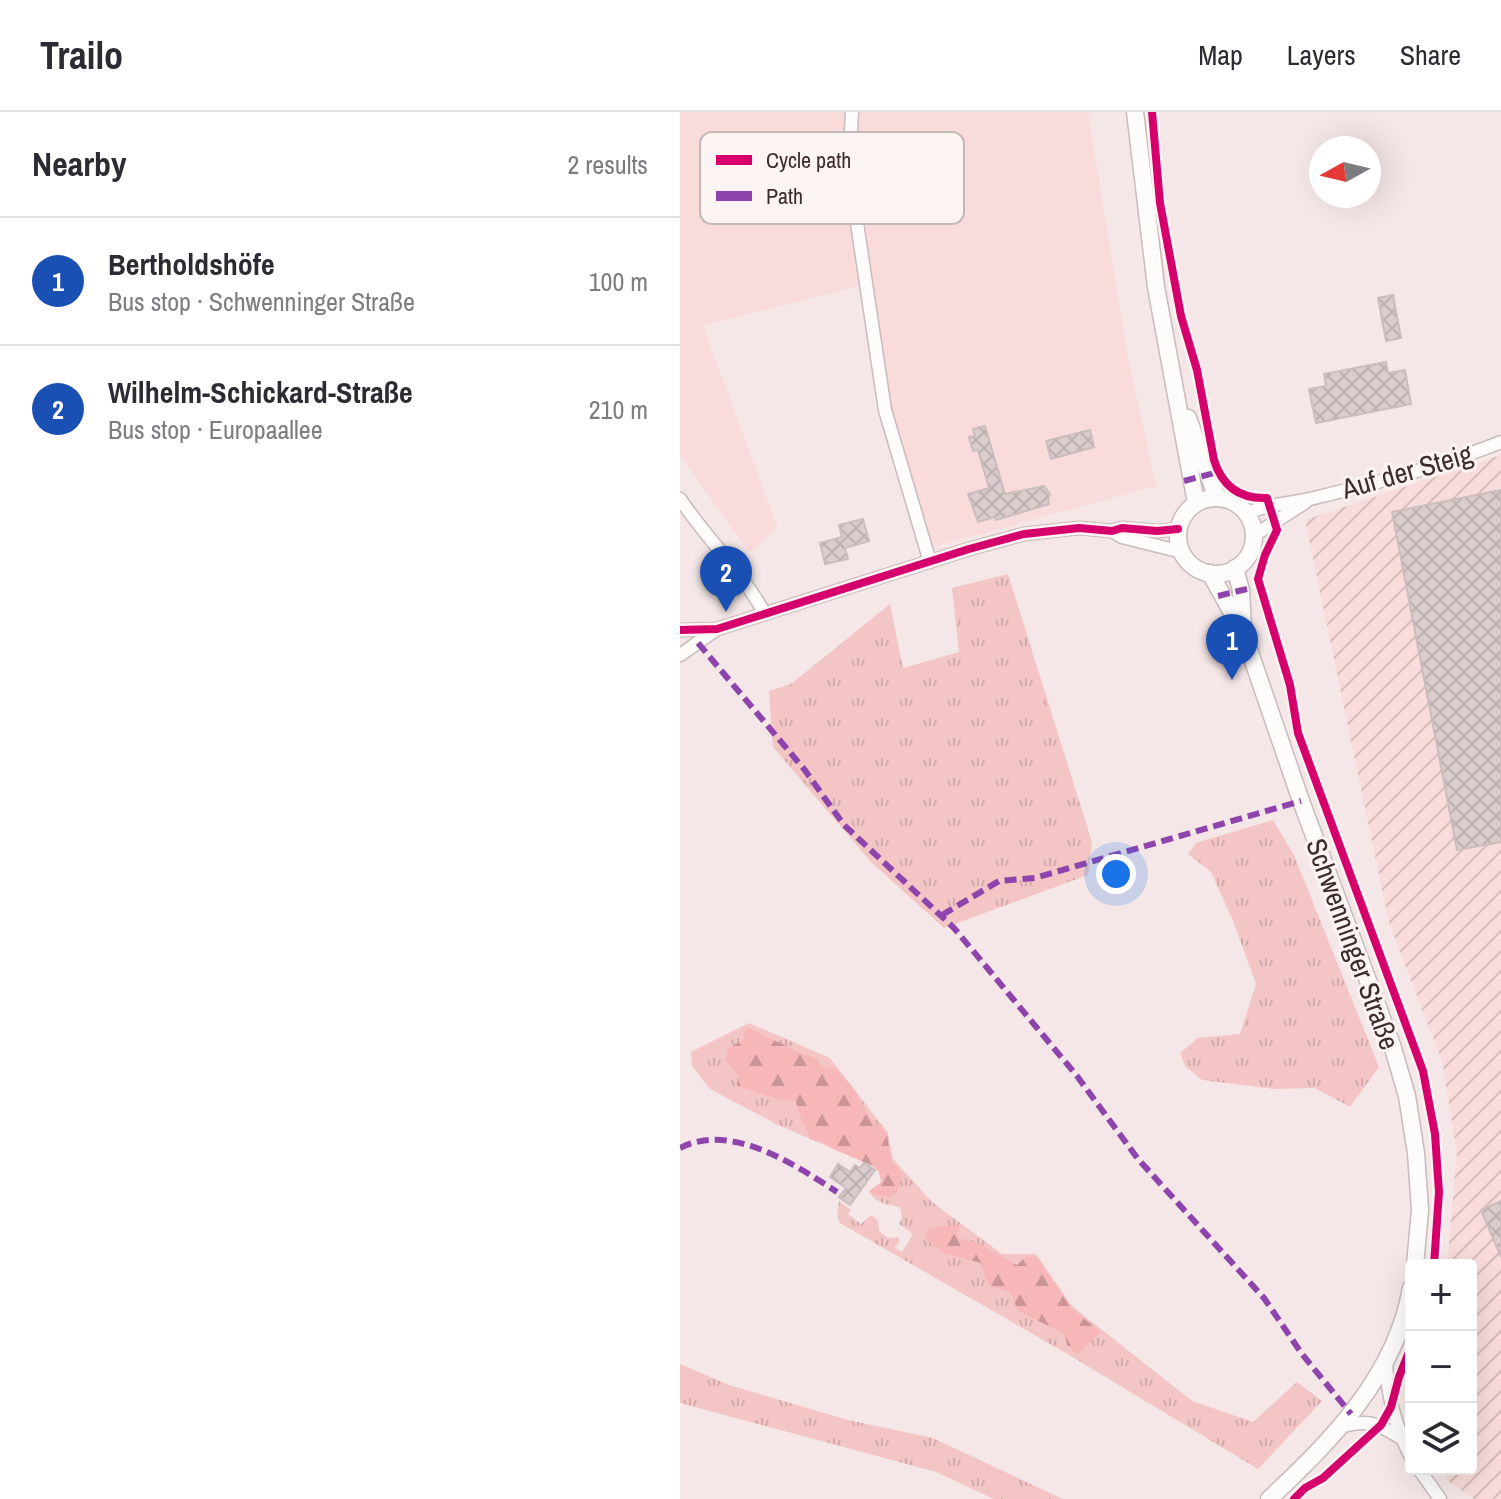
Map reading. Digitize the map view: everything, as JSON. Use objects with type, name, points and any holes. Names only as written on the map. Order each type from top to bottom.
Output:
[{"type":"main road","points":[[1135,112],[1156,287],[1196,503]]},
{"type":"main road","points":[[1173,374],[1217,498]]},
{"type":"main road","points":[[1217,498],[1234,502],[1246,513],[1253,536],[1248,555],[1235,568],[1223,573],[1210,573],[1193,566],[1182,552],[1178,529],[1186,512],[1196,503],[1217,498]]},
{"type":"main road","name":"Schwenninger Straße","points":[[1235,568],[1241,590],[1243,632]]},
{"type":"main road","name":"Schwenninger Straße","points":[[1210,573],[1243,632],[1301,801],[1392,1045],[1407,1096],[1416,1153],[1420,1210],[1416,1259]]},
{"type":"main road","points":[[1269,1499],[1340,1427],[1386,1361],[1405,1308]]},
{"type":"street","points":[[851,132],[852,112]]},
{"type":"street","points":[[857,224],[885,410],[930,562]]},
{"type":"street","name":"Auf der Steig","points":[[1246,513],[1269,505],[1313,499],[1468,455],[1501,442]]},
{"type":"street","points":[[680,499],[700,529],[743,579],[765,614]]},
{"type":"street","name":"Auf der Steig","points":[[1253,536],[1313,499]]},
{"type":"street","points":[[1108,531],[1122,528],[1178,529]]},
{"type":"street","points":[[680,630],[717,629],[969,549],[1052,529],[1108,531],[1182,552]]},
{"type":"street","points":[[680,655],[717,629]]},
{"type":"street","points":[[1386,1361],[1391,1407],[1405,1446]]},
{"type":"street","points":[[1340,1427],[1360,1422],[1373,1423],[1401,1438]]},
{"type":"street","points":[[1423,1475],[1440,1499]]},
{"type":"shaded area","points":[[680,112],[1088,112],[1127,353],[1156,486],[925,549],[891,437],[865,284],[703,326],[777,526],[750,553],[680,456]]},
{"type":"shaded area","points":[[1501,455],[1501,1499],[1474,1499],[1448,1481],[1446,1475],[1477,1475],[1477,1259],[1448,1259],[1457,1153],[1442,1061],[1389,923],[1305,520]]},
{"type":"green space","points":[[1008,574],[1092,842],[1088,875],[944,928],[871,862],[773,747],[769,691],[791,684],[890,604],[903,668],[959,652],[952,588]]},
{"type":"green space","points":[[1273,820],[1294,855],[1379,1067],[1350,1107],[1315,1088],[1275,1089],[1202,1080],[1185,1066],[1180,1053],[1198,1038],[1240,1034],[1256,984],[1211,872],[1188,854],[1196,843]]},
{"type":"green space","points":[[749,1023],[830,1058],[888,1133],[893,1159],[932,1202],[1002,1254],[1036,1254],[1072,1306],[1192,1401],[1253,1422],[1297,1382],[1322,1401],[1258,1469],[1064,1352],[840,1223],[837,1217],[839,1201],[851,1210],[848,1214],[861,1224],[871,1215],[878,1220],[879,1231],[888,1238],[898,1237],[900,1240],[895,1248],[902,1252],[913,1234],[899,1224],[902,1218],[900,1207],[878,1201],[869,1191],[881,1182],[879,1172],[873,1166],[778,1125],[710,1089],[692,1066],[691,1052]]},
{"type":"green space","points":[[748,1028],[818,1059],[820,1065],[827,1069],[835,1068],[854,1089],[868,1116],[887,1134],[891,1161],[903,1174],[897,1192],[889,1197],[871,1194],[870,1191],[882,1182],[879,1172],[823,1141],[810,1139],[796,1101],[774,1098],[737,1086],[739,1076],[725,1061],[728,1049],[746,1038],[742,1035]]},
{"type":"green space","points":[[959,1225],[958,1238],[976,1242],[1017,1265],[1025,1257],[1036,1256],[1071,1308],[1101,1332],[1077,1354],[1067,1345],[1065,1334],[1018,1311],[1010,1292],[988,1285],[981,1263],[944,1253],[924,1238],[929,1228]]},
{"type":"green space","points":[[680,1364],[729,1385],[848,1420],[933,1438],[1063,1499],[994,1499],[936,1472],[680,1403]]},
{"type":"building","points":[[1393,295],[1401,338],[1386,341],[1378,298]]},
{"type":"building","points":[[1386,362],[1388,373],[1405,370],[1411,404],[1316,423],[1309,389],[1326,386],[1324,374]]},
{"type":"building","points":[[985,426],[1005,494],[1044,486],[1050,494],[1049,504],[996,520],[995,517],[978,522],[968,494],[989,488],[978,450],[973,451],[969,437],[975,436],[973,429]]},
{"type":"building","points":[[1090,430],[1094,447],[1051,459],[1046,441]]},
{"type":"building","points":[[1501,490],[1501,842],[1457,850],[1392,512]]},
{"type":"building","points":[[863,519],[869,541],[845,548],[848,559],[825,564],[820,543],[842,537],[839,525]]},
{"type":"building","points":[[864,1163],[875,1170],[850,1205],[839,1197],[846,1188],[830,1177],[838,1164],[850,1172],[855,1165],[860,1168]]},
{"type":"building","points":[[1501,1201],[1501,1257],[1481,1210]]},
{"type":"marked path","points":[[1184,481],[1218,472]]},
{"type":"marked path","points":[[1218,596],[1247,589]]},
{"type":"marked path","points":[[698,643],[804,769],[844,825],[954,928],[1077,1076],[1138,1159],[1264,1298],[1302,1354],[1351,1414]]},
{"type":"marked path","points":[[942,915],[999,881],[1035,878],[1301,801]]},
{"type":"marked path","points":[[680,1148],[700,1141],[741,1143],[782,1159],[837,1192]]},
{"type":"cycle path","points":[[1152,112],[1160,203],[1181,316],[1197,370],[1214,460],[1222,477],[1233,489],[1248,496],[1267,498],[1277,530],[1258,579],[1290,685],[1298,733],[1423,1071],[1435,1134],[1439,1192],[1434,1259]]},
{"type":"cycle path","points":[[680,630],[717,629],[1024,534],[1079,528],[1112,531],[1122,528],[1178,529]]},
{"type":"cycle path","points":[[1294,1499],[1305,1488],[1323,1478],[1381,1425],[1391,1407],[1405,1362]]},
{"type":"place","name":"Wilhelm-Schickard-Straße","points":[[726,612]]},
{"type":"place","name":"Bertholdshöfe","points":[[1232,680]]}]
